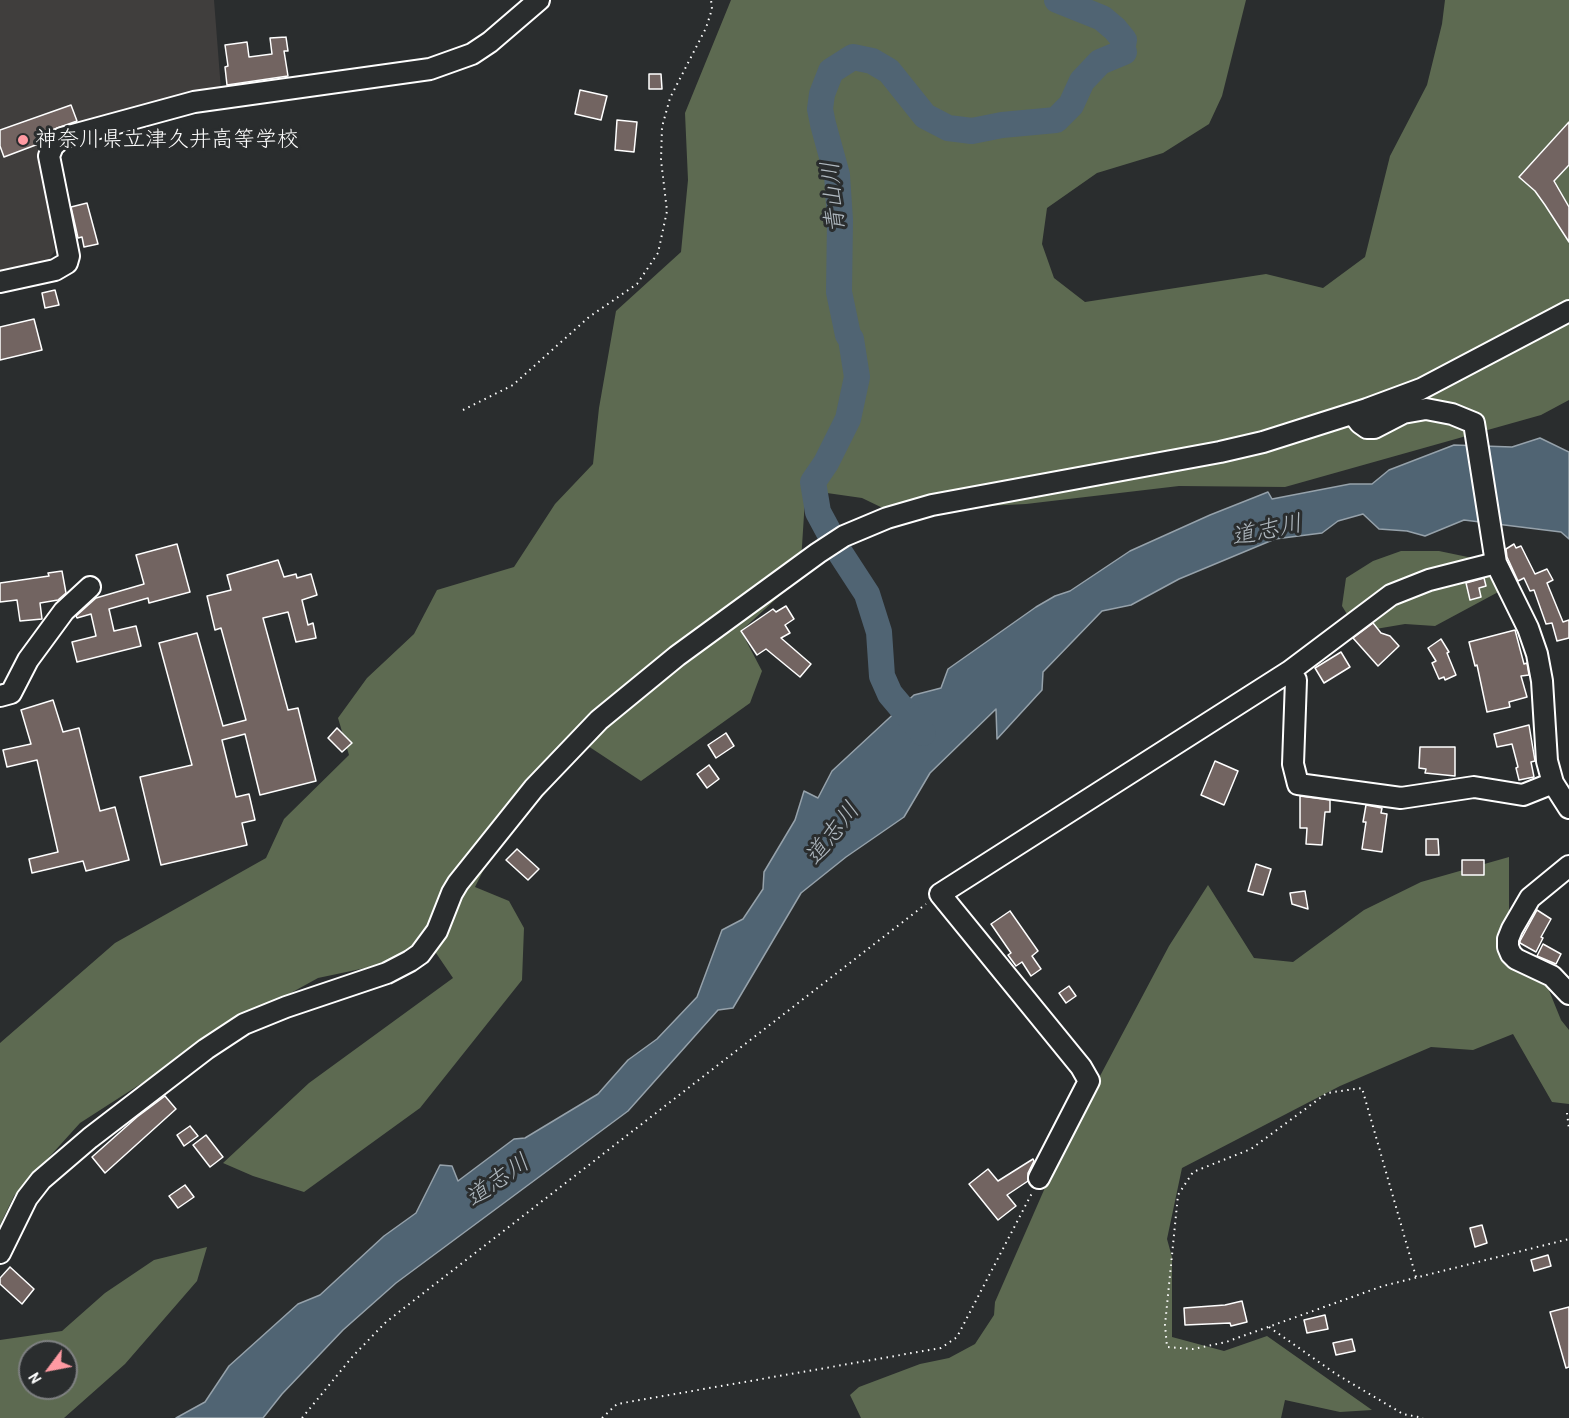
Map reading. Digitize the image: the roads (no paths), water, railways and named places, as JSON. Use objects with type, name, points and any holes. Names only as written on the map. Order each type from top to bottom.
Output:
[{"type":"street","points":[[0,282],[55,270],[67,263],[69,256],[49,156],[52,146],[62,138],[194,102],[441,66],[472,54],[490,42],[539,0]]},
{"type":"street","points":[[0,1253],[27,1198],[41,1180],[90,1138],[206,1049],[244,1024],[387,973],[420,954],[437,931],[458,883],[534,788],[571,748],[635,689],[677,656],[818,553],[844,537],[887,518],[925,507],[1242,448],[1353,414],[1421,389],[1569,311]]},
{"type":"street","points":[[1353,414],[1367,428],[1374,428],[1410,411],[1426,409],[1452,414],[1474,423],[1495,553],[1538,654],[1546,751],[1553,783],[1569,808]]},
{"type":"street","points":[[1039,1178],[1089,1081],[1081,1067],[940,894],[1290,670],[1391,596],[1495,553]]},
{"type":"street","points":[[0,696],[11,693],[28,660],[64,611],[90,587]]},
{"type":"street","points":[[1290,670],[1296,680],[1293,764],[1298,784],[1401,798],[1474,787],[1523,795],[1553,783]]},
{"type":"street","points":[[1569,866],[1530,898],[1512,929],[1508,947],[1516,959],[1552,976],[1569,994]]},
{"type":"water","name":"道志川","points":[[1540,438],[1569,452],[1569,539],[1561,532],[1464,520],[1425,536],[1407,531],[1379,529],[1363,514],[1338,521],[1322,533],[1275,539],[1179,579],[1131,605],[1102,611],[1043,672],[1042,690],[997,739],[996,709],[930,773],[904,817],[846,857],[801,893],[733,1008],[718,1010],[628,1111],[396,1283],[343,1330],[282,1394],[263,1418],[176,1418],[205,1402],[229,1366],[298,1304],[320,1295],[384,1236],[416,1213],[440,1165],[452,1166],[458,1181],[514,1139],[525,1138],[598,1094],[628,1060],[657,1039],[697,997],[722,930],[743,919],[763,889],[764,872],[795,820],[804,791],[818,798],[832,771],[914,695],[941,688],[948,669],[1036,607],[1055,596],[1070,591],[1130,551],[1268,492],[1272,499],[1350,484],[1372,484],[1389,470],[1454,445],[1512,447]]},
{"type":"waterway","name":"青山川","points":[[923,733],[890,694],[882,676],[879,632],[867,594],[839,551],[818,512],[813,482],[826,463],[848,419],[857,377],[851,339],[848,335],[839,292],[840,220],[837,175],[820,109],[822,94],[831,71],[853,57],[872,61],[889,71],[925,116],[948,128],[972,131],[1002,125],[1056,120],[1071,105],[1082,81],[1100,62],[1124,52],[1122,50],[1124,40],[1102,18],[1057,0]]},
{"type":"place","name":"神奈川県立津久井高等学校","points":[[23,140]]}]
